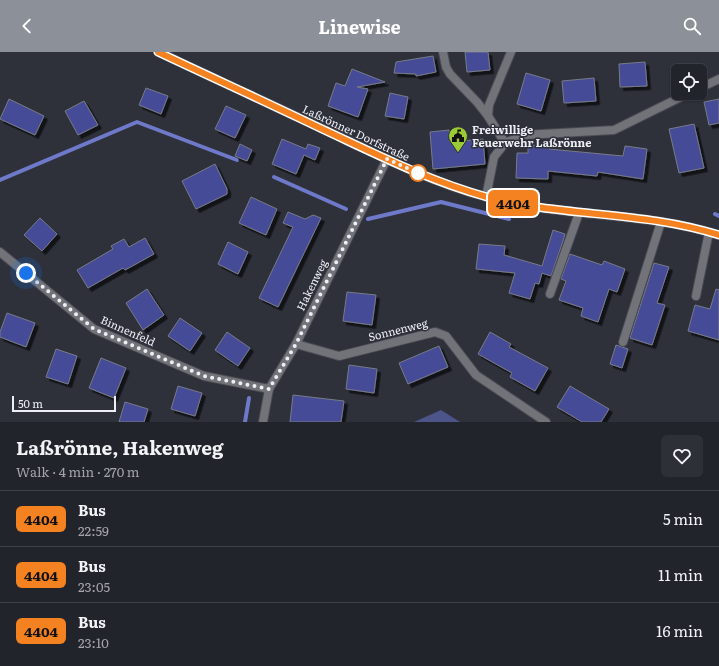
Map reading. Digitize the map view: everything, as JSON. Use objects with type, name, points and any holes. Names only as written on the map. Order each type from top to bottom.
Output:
[{"type":"street","name":"Laßrönner Dorfstraße","points":[[158,52],[413,172],[486,197],[516,204],[661,222],[696,228],[719,235]]},
{"type":"street","points":[[443,52],[446,67],[450,74],[477,102],[505,143]]},
{"type":"street","points":[[488,116],[489,104],[511,52]]},
{"type":"street","points":[[707,85],[719,79]]},
{"type":"street","points":[[486,197],[494,157],[505,143],[524,134],[614,130],[675,100]]},
{"type":"street","name":"Hakenweg","points":[[263,422],[269,389],[296,344],[387,159]]},
{"type":"street","points":[[550,294],[580,213]]},
{"type":"street","points":[[623,342],[661,222]]},
{"type":"street","points":[[696,296],[709,232]]},
{"type":"street","name":"Binnenfeld","points":[[0,252],[94,329],[204,376],[269,389]]},
{"type":"street","name":"Sonnenweg","points":[[296,344],[339,356],[435,332],[446,336],[476,375],[546,422]]},
{"type":"shaded area","points":[[441,410],[460,422],[414,422]]},
{"type":"building","points":[[465,52],[488,52],[490,70],[467,72]]},
{"type":"building","points":[[433,56],[436,72],[416,76],[416,74],[394,73],[396,62]]},
{"type":"building","points":[[645,62],[647,86],[620,87],[619,64]]},
{"type":"building","points":[[352,69],[385,82],[357,87],[368,89],[358,117],[328,106],[336,83],[345,86]]},
{"type":"building","points":[[526,73],[550,80],[541,111],[517,104]]},
{"type":"building","points":[[594,78],[596,101],[564,103],[562,81]]},
{"type":"building","points":[[146,88],[168,96],[161,114],[139,105]]},
{"type":"building","points":[[390,93],[408,97],[404,119],[385,116]]},
{"type":"building","points":[[9,99],[44,116],[35,135],[0,119]]},
{"type":"building","points":[[719,99],[719,123],[709,125],[704,102]]},
{"type":"building","points":[[84,101],[98,125],[78,135],[65,111]]},
{"type":"building","points":[[226,106],[246,115],[235,138],[215,129]]},
{"type":"building","points":[[694,124],[704,168],[679,173],[669,129]]},
{"type":"building","name":"Freiwillige Feuerwehr Laßrönne","points":[[449,130],[450,142],[483,139],[485,164],[433,169],[430,132]]},
{"type":"building","points":[[282,139],[306,149],[308,144],[320,148],[315,160],[304,155],[296,174],[272,164]]},
{"type":"building","points":[[240,144],[252,150],[247,161],[235,156]]},
{"type":"building","points":[[528,145],[549,146],[549,149],[623,156],[625,146],[647,149],[643,179],[598,172],[597,176],[548,171],[548,179],[516,178],[517,153],[528,153]]},
{"type":"building","points":[[215,164],[227,189],[227,194],[196,209],[182,181]]},
{"type":"building","points":[[251,197],[277,209],[266,235],[239,223]]},
{"type":"building","points":[[288,212],[305,219],[313,215],[321,218],[278,307],[259,298],[293,227],[283,223]]},
{"type":"building","points":[[40,218],[57,234],[42,251],[24,235]]},
{"type":"building","points":[[553,230],[565,234],[563,241],[551,276],[542,273],[539,284],[535,283],[530,299],[509,293],[515,273],[476,269],[479,244],[505,246],[504,255],[542,266]]},
{"type":"building","points":[[145,238],[154,254],[125,270],[123,268],[88,288],[77,270],[113,249],[111,246],[124,239],[129,247]]},
{"type":"building","points":[[228,242],[248,252],[238,274],[218,264]]},
{"type":"building","points":[[570,254],[602,265],[604,261],[625,269],[617,292],[609,289],[598,322],[581,316],[583,308],[559,300],[566,281],[561,279]]},
{"type":"building","points":[[654,263],[669,267],[657,303],[665,305],[652,345],[630,338]]},
{"type":"building","points":[[147,289],[164,315],[143,330],[126,303]]},
{"type":"building","points":[[716,289],[719,290],[719,340],[688,331],[695,305],[710,309]]},
{"type":"building","points":[[347,292],[376,295],[372,325],[343,321]]},
{"type":"building","points":[[7,313],[35,323],[26,347],[0,337],[0,332]]},
{"type":"building","points":[[180,318],[202,333],[190,351],[168,336]]},
{"type":"building","points":[[227,332],[250,348],[238,366],[215,350]]},
{"type":"building","points":[[490,332],[511,344],[509,347],[548,368],[535,391],[510,377],[512,373],[478,354]]},
{"type":"building","points":[[616,345],[628,349],[622,368],[610,364]]},
{"type":"building","points":[[439,346],[448,367],[408,384],[399,363]]},
{"type":"building","points":[[56,349],[77,356],[68,384],[46,377]]},
{"type":"building","points":[[101,358],[126,368],[114,398],[89,388]]},
{"type":"building","points":[[349,365],[377,369],[374,393],[346,389]]},
{"type":"building","points":[[178,386],[202,393],[195,416],[171,409]]},
{"type":"building","points":[[570,386],[609,409],[601,422],[582,422],[557,407]]},
{"type":"building","points":[[293,395],[344,401],[341,422],[290,422]]},
{"type":"building","points":[[125,402],[148,409],[144,422],[119,422]]},
{"type":"waterway","points":[[0,180],[137,122],[237,160]]},
{"type":"waterway","points":[[274,177],[346,209]]},
{"type":"waterway","points":[[368,219],[441,202],[509,219]]},
{"type":"waterway","points":[[715,214],[719,216]]},
{"type":"waterway","points":[[245,422],[249,398]]},
{"type":"bus line","name":"4404","points":[[158,52],[413,172],[486,197],[516,204],[661,222],[696,228],[719,235]]},
{"type":"place","name":"Freiwillige Feuerwehr Laßrönne","points":[[458,153]]},
{"type":"route","points":[[26,273],[94,329],[204,376],[269,389],[296,344],[387,159],[418,173]]}]
